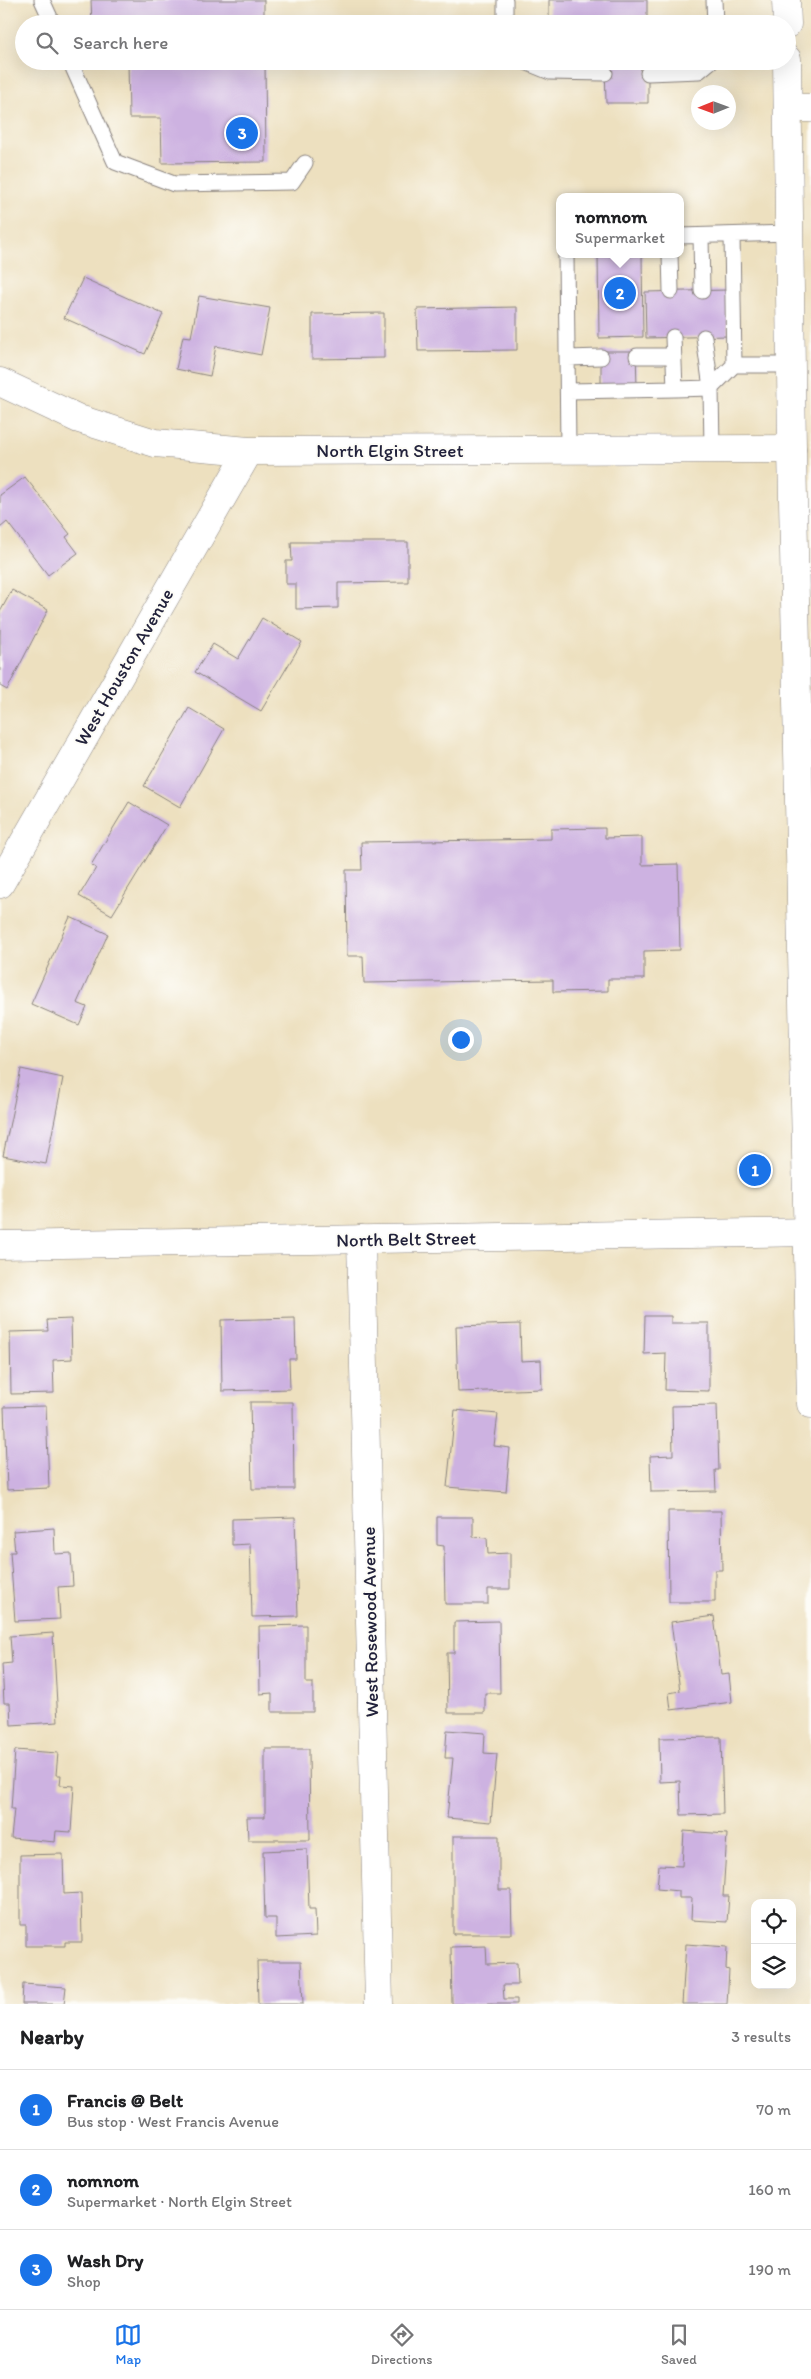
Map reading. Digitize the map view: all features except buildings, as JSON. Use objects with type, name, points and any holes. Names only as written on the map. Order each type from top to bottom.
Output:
[{"type":"street","points":[[786,0],[787,15]]},
{"type":"street","points":[[790,70],[799,108],[790,233],[791,365],[792,449],[805,790],[811,1404]]},
{"type":"street","name":"North Elgin Street","points":[[0,382],[78,419],[155,443],[249,451],[792,449]]},
{"type":"street","name":"West Houston Avenue","points":[[0,884],[249,451]]},
{"type":"street","name":"North Belt Street","points":[[0,1245],[809,1232]]},
{"type":"street","name":"West Rosewood Avenue","points":[[361,1239],[380,2004]]},
{"type":"lane","points":[[42,0],[49,15]]},
{"type":"lane","points":[[505,0],[505,15]]},
{"type":"lane","points":[[714,0],[715,15]]},
{"type":"lane","points":[[74,70],[115,162],[174,184],[292,182],[305,164]]},
{"type":"lane","points":[[545,70],[550,72],[606,73]]},
{"type":"lane","points":[[648,73],[700,70]]},
{"type":"lane","points":[[684,236],[790,233]]},
{"type":"lane","points":[[732,235],[734,365]]},
{"type":"lane","points":[[701,236],[702,291]]},
{"type":"lane","points":[[566,258],[568,450]]},
{"type":"lane","points":[[670,258],[671,291]]},
{"type":"lane","points":[[673,337],[675,389]]},
{"type":"lane","points":[[704,337],[711,388],[712,449]]},
{"type":"lane","points":[[636,356],[673,356]]},
{"type":"lane","points":[[568,358],[601,357]]},
{"type":"lane","points":[[568,391],[711,388],[734,365],[791,365]]},
{"type":"place","name":"Wash Dry","points":[[242,133]]},
{"type":"place","name":"nomnom","points":[[620,293]]},
{"type":"place","name":"Francis @ Belt","points":[[755,1170]]}]
